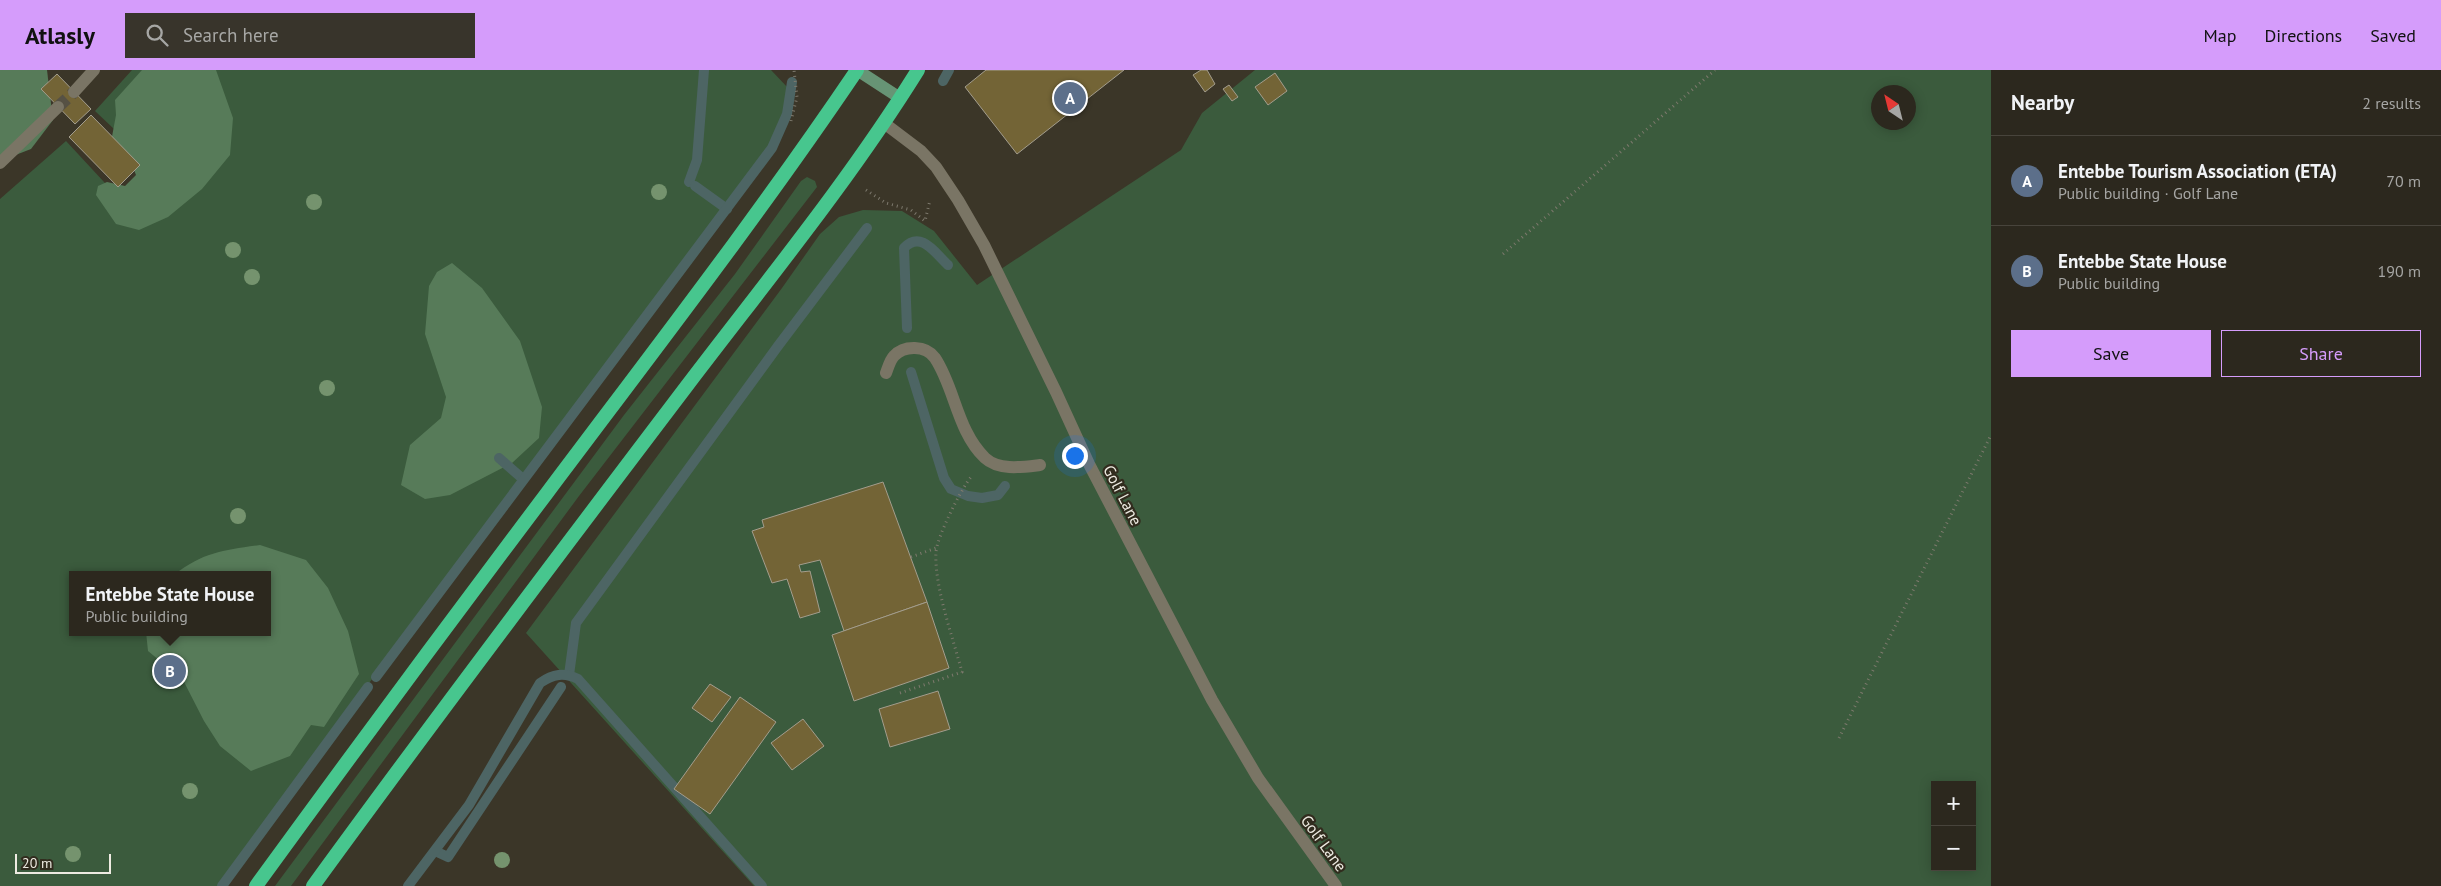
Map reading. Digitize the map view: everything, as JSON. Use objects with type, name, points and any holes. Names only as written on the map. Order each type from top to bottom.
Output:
[{"type":"highway","points":[[256,886],[718,266],[796,160],[857,70]]},
{"type":"highway","points":[[313,886],[504,628],[829,198],[884,123],[918,70]]},
{"type":"main road","points":[[857,70],[900,98]]},
{"type":"street","points":[[75,91],[94,70]]},
{"type":"street","points":[[0,163],[58,107]]},
{"type":"street","name":"Golf Lane","points":[[884,123],[921,150],[936,167],[958,200],[984,245],[1089,464],[1212,700],[1258,778],[1336,886]]},
{"type":"street","points":[[886,374],[893,356],[906,348],[920,349],[934,356],[954,406],[985,458],[1000,466],[1040,465]]},
{"type":"path","points":[[1503,254],[1715,70]]},
{"type":"path","points":[[1839,738],[1991,435]]},
{"type":"path","points":[[900,694],[962,672],[941,589],[936,548],[956,499],[963,487]]},
{"type":"path","points":[[911,557],[936,548]]},
{"type":"green space","points":[[0,70],[47,70],[53,120],[31,149],[0,161]]},
{"type":"green space","points":[[132,70],[771,70],[789,89],[788,105],[776,137],[757,166],[726,206],[694,183],[692,186],[724,209],[524,475],[497,454],[494,457],[521,479],[218,886],[0,886],[0,199],[66,141],[117,196],[151,164],[95,111]]},
{"type":"green space","points":[[142,70],[216,70],[233,118],[230,155],[202,189],[168,217],[139,230],[116,224],[96,195],[98,186],[107,182],[125,186],[136,175],[130,160],[111,142],[116,115],[115,100]]},
{"type":"green space","points":[[1255,70],[1991,70],[1991,886],[754,886],[526,633],[820,234],[839,217],[863,210],[902,211],[934,231],[977,285],[1181,150],[1202,113]]},
{"type":"green space","points":[[807,177],[815,181],[817,187],[579,496],[291,886],[275,886],[624,415],[735,274],[801,181]]},
{"type":"green space","points":[[452,263],[482,288],[520,341],[542,407],[539,438],[512,463],[450,495],[425,499],[401,485],[410,445],[441,418],[446,397],[425,334],[429,286],[437,272]]},
{"type":"green space","points":[[260,545],[306,560],[328,588],[348,631],[359,674],[324,727],[311,725],[290,756],[251,771],[220,746],[204,721],[183,680],[148,651],[146,636],[271,636],[271,571],[180,571],[195,561],[225,551]]},
{"type":"building","points":[[986,70],[1124,70],[1017,154],[965,87]]},
{"type":"building","points":[[1201,70],[1207,70],[1215,84],[1205,92],[1193,75]]},
{"type":"building","points":[[1275,73],[1287,91],[1268,105],[1255,87]]},
{"type":"building","points":[[57,74],[91,109],[75,124],[41,89]]},
{"type":"building","points":[[1229,85],[1238,97],[1232,101],[1223,89]]},
{"type":"building","points":[[91,115],[140,165],[118,187],[69,137]]},
{"type":"building","points":[[883,482],[927,602],[844,631],[820,560],[799,565],[801,572],[810,571],[820,612],[800,618],[787,579],[772,583],[752,531],[764,527],[762,520]]},
{"type":"building","points":[[927,602],[949,668],[854,701],[832,635]]},
{"type":"building","points":[[710,684],[731,697],[712,722],[692,708]]},
{"type":"building","points":[[938,691],[950,729],[890,747],[879,709]]},
{"type":"building","points":[[740,697],[776,722],[710,814],[674,789]]},
{"type":"building","points":[[803,719],[824,746],[792,770],[771,743]]},
{"type":"waterway","points":[[689,182],[697,160],[704,70]]},
{"type":"waterway","points":[[943,81],[949,70]]},
{"type":"waterway","points":[[376,677],[772,148],[787,114],[792,82]]},
{"type":"waterway","points":[[695,186],[727,209]]},
{"type":"waterway","points":[[569,675],[576,623],[778,346],[867,228]]},
{"type":"waterway","points":[[907,328],[904,248],[910,243],[922,242],[948,265]]},
{"type":"waterway","points":[[911,372],[944,478],[951,489],[968,496],[982,498],[998,495],[1005,486]]},
{"type":"waterway","points":[[499,458],[523,479]]},
{"type":"waterway","points":[[408,886],[469,805],[540,683],[559,675],[578,679],[762,886]]},
{"type":"waterway","points":[[222,886],[368,687]]},
{"type":"waterway","points":[[435,851],[448,857],[561,687]]},
{"type":"tunnel","points":[[58,107],[74,92]]},
{"type":"place","name":"Entebbe Tourism Association (ETA)","points":[[1070,98]]},
{"type":"place","name":"Entebbe State House","points":[[170,671]]}]
